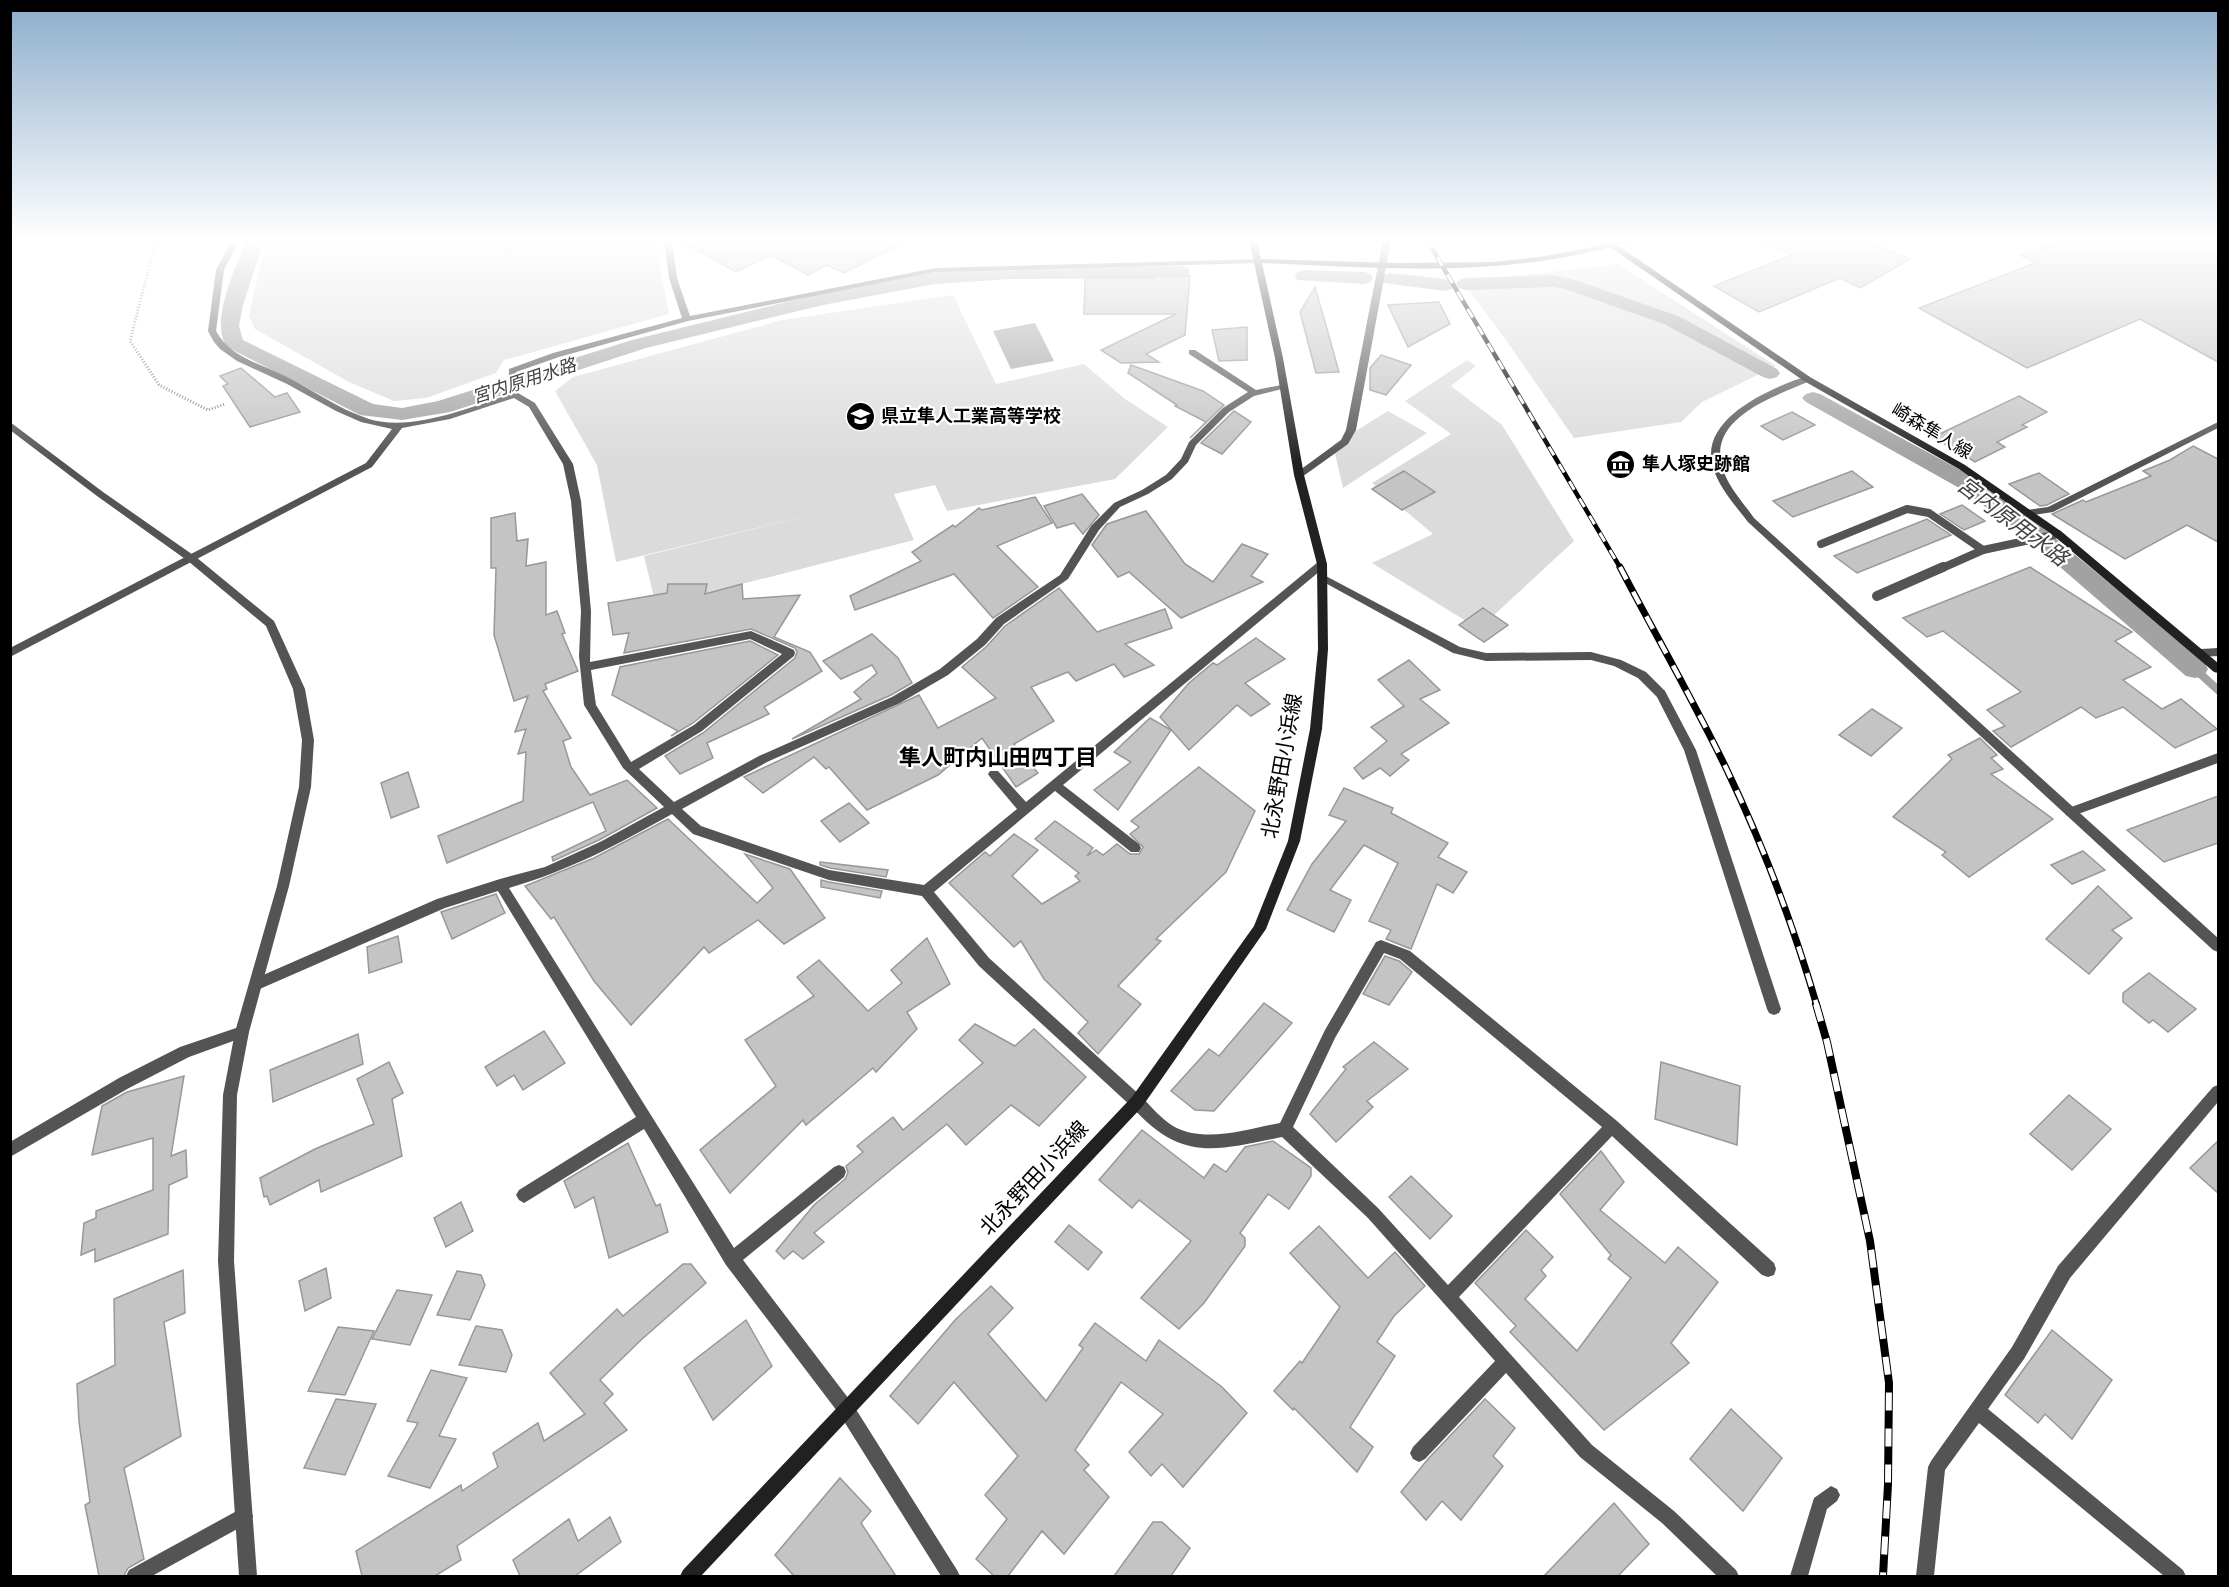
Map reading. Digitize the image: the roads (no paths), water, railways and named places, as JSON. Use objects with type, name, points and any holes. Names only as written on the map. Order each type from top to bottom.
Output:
[{"type":"main road","name":"北永野田小浜線","points":[[689,1576],[1137,1102],[1259,929],[1294,841],[1316,729],[1323,649],[1322,564],[1299,475],[1269,314]]},
{"type":"main road","name":"崎森隼人線","points":[[1713,314],[1807,380],[1962,467],[2058,534],[2201,652],[2218,669]]},
{"type":"street","points":[[213,314],[212,331],[216,340],[235,357],[280,377],[357,417],[379,425],[440,418],[515,396]]},
{"type":"street","points":[[685,314],[687,319]]},
{"type":"street","points":[[712,314],[556,355],[512,371],[512,390],[515,396],[532,405],[568,464],[576,501],[586,611],[586,668],[590,705],[631,768],[697,830],[828,875],[926,891],[984,962],[1137,1102],[1150,1119],[1180,1138],[1210,1143],[1284,1129]]},
{"type":"street","points":[[1299,475],[1345,442],[1351,430],[1373,314]]},
{"type":"street","points":[[1192,352],[1255,393]]},
{"type":"street","points":[[1807,380],[1750,404],[1724,424],[1714,441],[1716,467],[1732,498],[1751,520],[2218,946]]},
{"type":"street","points":[[257,984],[442,903],[548,871],[604,846],[763,759],[896,700],[944,672],[981,642],[1000,621],[1064,577],[1095,528],[1117,505],[1145,492],[1169,477],[1185,460],[1192,444],[1226,410],[1255,393],[1283,386]]},
{"type":"street","points":[[10,653],[369,465],[400,424]]},
{"type":"street","points":[[10,425],[100,494],[192,559],[270,624],[299,689],[308,740],[302,798],[283,886],[242,1032],[230,1095],[226,1261],[248,1576]]},
{"type":"street","points":[[2027,513],[2050,510],[2218,425]]},
{"type":"street","points":[[926,891],[1322,564]]},
{"type":"street","points":[[1322,577],[1457,650],[1486,657],[1591,656],[1617,663],[1642,675],[1661,694],[1690,750],[1774,1008]]},
{"type":"street","points":[[586,668],[751,635],[790,653],[698,728],[631,768]]},
{"type":"street","points":[[2201,652],[2218,652]]},
{"type":"street","points":[[2070,812],[2218,758]]},
{"type":"street","points":[[994,774],[1025,809]]},
{"type":"street","points":[[1055,785],[1135,848]]},
{"type":"street","points":[[500,884],[732,1259],[846,1409],[951,1576]]},
{"type":"street","points":[[1284,1129],[1330,1034],[1381,946],[1405,955],[1612,1126],[1768,1269]]},
{"type":"street","points":[[10,1150],[124,1083],[185,1052],[242,1032]]},
{"type":"street","points":[[1925,1576],[1937,1467],[2018,1353],[2064,1272],[2218,1092]]},
{"type":"street","points":[[524,1195],[647,1119]]},
{"type":"street","points":[[1448,1297],[1612,1126]]},
{"type":"street","points":[[1284,1129],[1373,1213],[1586,1451],[1668,1517],[1730,1576]]},
{"type":"street","points":[[732,1259],[839,1172]]},
{"type":"street","points":[[1419,1453],[1506,1361]]},
{"type":"street","points":[[1978,1411],[2177,1576]]},
{"type":"street","points":[[1800,1576],[1820,1504],[1831,1495]]},
{"type":"street","points":[[135,1576],[244,1516]]},
{"type":"lane","points":[[1821,544],[1907,509],[1929,513],[1983,550]]},
{"type":"lane","points":[[1877,596],[1983,550],[2058,534]]},
{"type":"waterway","name":"宮内原用水路","points":[[231,314],[229,326],[234,343],[368,410],[402,414],[442,407],[639,344],[761,314]]},
{"type":"waterway","name":"宮内原用水路","points":[[1654,314],[1671,320],[1770,373]]},
{"type":"waterway","name":"宮内原用水路","points":[[1813,398],[1969,484],[2030,529],[2195,669]]},
{"type":"waterway","points":[[2195,669],[2218,690]]},
{"type":"railway","points":[[1471,314],[1621,569]]},
{"type":"railway","points":[[1620,567],[1740,797],[1776,885],[1817,1006]]},
{"type":"railway","points":[[1816,1004],[1827,1042],[1870,1241],[1889,1383],[1888,1484],[1883,1576]]},
{"type":"place","name":"県立隼人工業高等学校","points":[[860,416]]},
{"type":"place","name":"隼人塚史跡館","points":[[1621,464]]},
{"type":"district","name":"隼人町内山田四丁目","points":[[998,757]]}]
